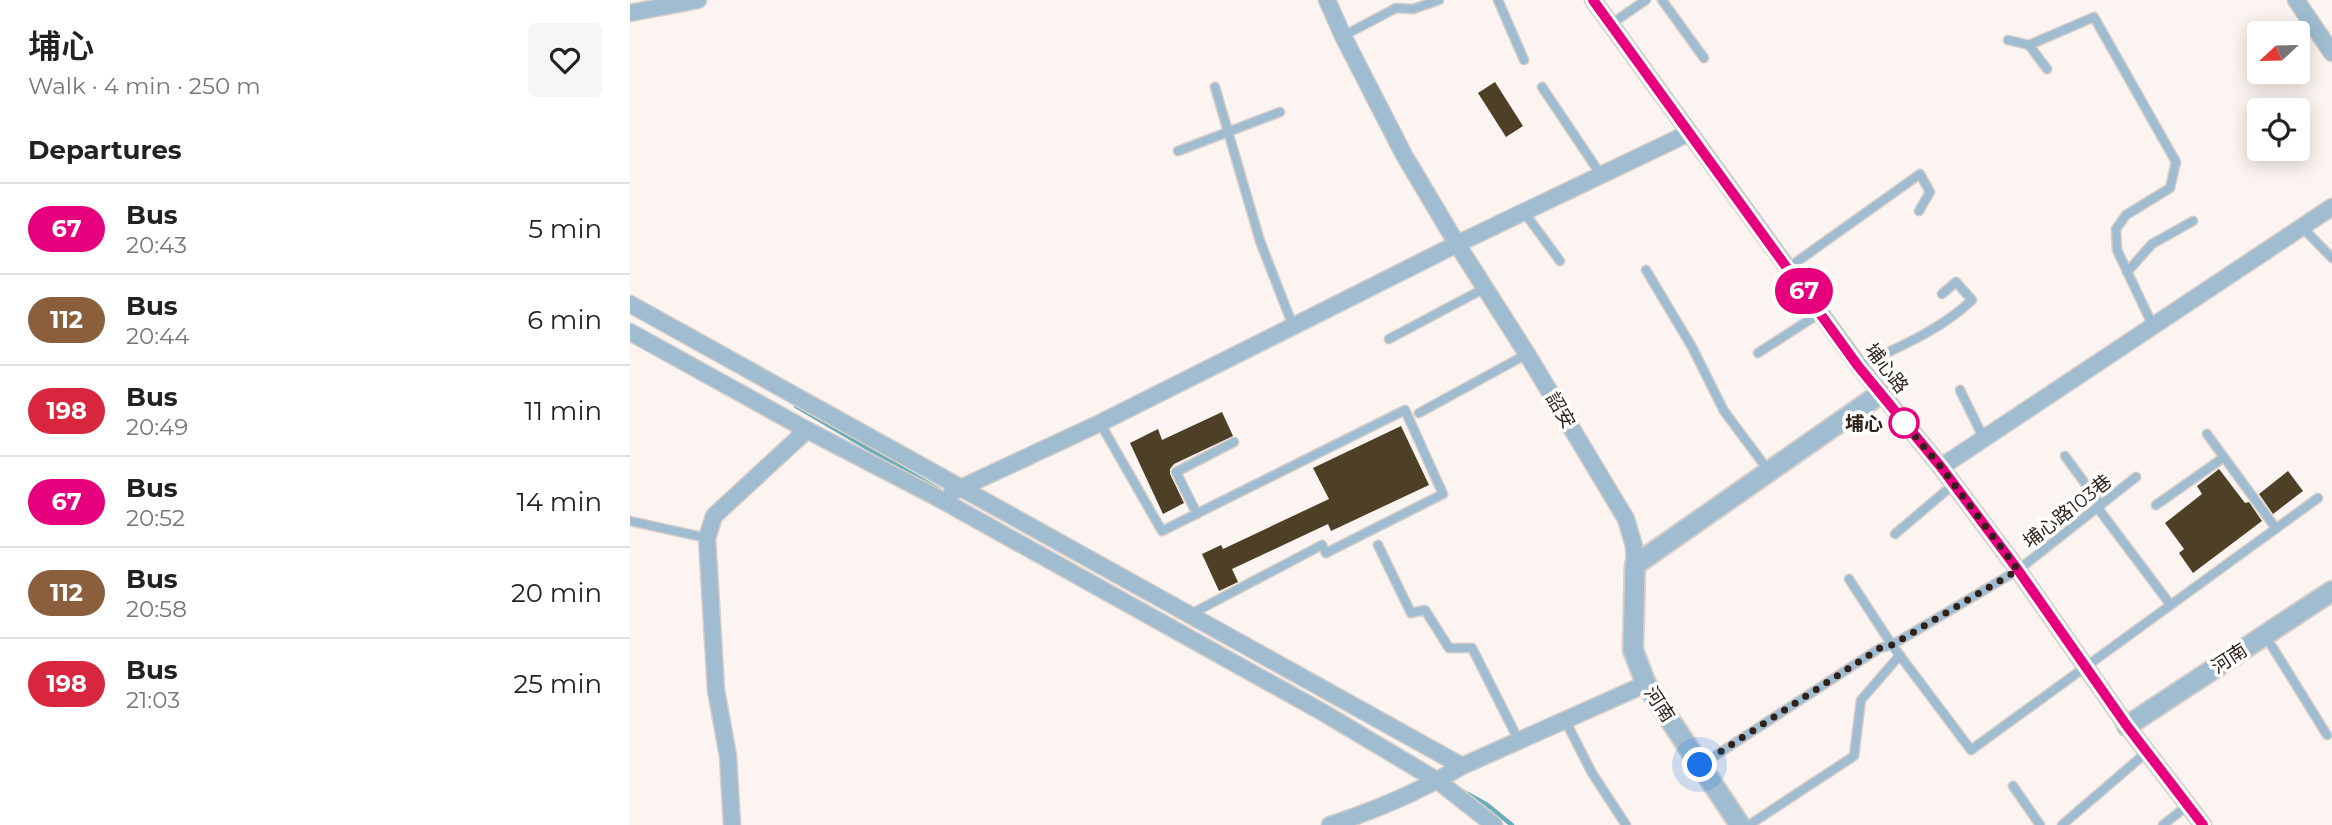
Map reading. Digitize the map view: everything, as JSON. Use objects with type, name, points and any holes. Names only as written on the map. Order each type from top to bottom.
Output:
[{"type":"street","points":[[630,13],[698,0]]},
{"type":"street","name":"詔安","points":[[1328,0],[1343,36],[1404,155],[1626,519],[1634,546],[1635,565]]},
{"type":"street","name":"埔心路","points":[[1593,0],[1858,366],[1954,484],[2127,726],[2203,825]]},
{"type":"street","points":[[2296,0],[2332,53]]},
{"type":"street","points":[[938,498],[1100,423],[1457,244],[1689,133]]},
{"type":"street","points":[[1941,467],[2332,207]]},
{"type":"street","points":[[630,304],[958,489],[1191,614],[1462,766]]},
{"type":"street","points":[[630,332],[807,430],[938,498],[1324,713],[1437,781],[1494,825]]},
{"type":"street","points":[[1635,565],[1880,394]]},
{"type":"street","points":[[732,825],[728,756],[716,690],[707,538],[714,516],[807,430]]},
{"type":"street","name":"河南","points":[[1635,565],[1633,650],[1646,684],[1740,825]]},
{"type":"street","name":"河南","points":[[2127,726],[2332,591]]},
{"type":"street","points":[[1330,825],[1367,813],[1437,781],[1462,766],[1646,684]]},
{"type":"lane","points":[[1343,36],[1396,8],[1413,9],[1439,0]]},
{"type":"lane","points":[[1498,0],[1524,60]]},
{"type":"lane","points":[[1611,24],[1646,0]]},
{"type":"lane","points":[[1662,0],[1704,58]]},
{"type":"lane","points":[[2008,40],[2029,45],[2094,17],[2176,162],[2170,188],[2126,215],[2116,229],[2117,250],[2153,326]]},
{"type":"lane","points":[[2029,45],[2047,69]]},
{"type":"lane","points":[[1215,87],[1260,242],[1293,326]]},
{"type":"lane","points":[[1542,87],[1601,175]]},
{"type":"lane","points":[[1178,150],[1280,112]]},
{"type":"lane","points":[[1788,268],[1920,174],[1930,192],[1919,211]]},
{"type":"lane","points":[[1524,212],[1559,261]]},
{"type":"lane","points":[[2127,272],[2152,244],[2193,221]]},
{"type":"lane","points":[[2302,227],[2332,258]]},
{"type":"lane","points":[[1646,270],[1692,347],[1724,411],[1770,472]]},
{"type":"lane","points":[[1858,366],[1926,335],[1953,318],[1972,300],[1956,282],[1942,294]]},
{"type":"lane","points":[[1389,339],[1485,288]]},
{"type":"lane","points":[[1758,353],[1820,313]]},
{"type":"lane","points":[[1419,413],[1527,355]]},
{"type":"lane","points":[[1960,390],[1984,439]]},
{"type":"lane","points":[[1100,423],[1162,531],[1405,410],[1443,494],[1326,554],[1322,545],[1191,614]]},
{"type":"lane","points":[[2207,434],[2275,527]]},
{"type":"lane","points":[[1196,514],[1176,472],[1234,442]]},
{"type":"lane","points":[[2065,456],[2170,604]]},
{"type":"lane","points":[[2156,505],[2223,458]]},
{"type":"lane","name":"埔心路103巷","points":[[1700,765],[1880,648],[1892,645],[2018,570],[2136,477]]},
{"type":"lane","points":[[1895,534],[1954,484]]},
{"type":"lane","points":[[1849,579],[1892,645],[1971,750],[2318,498]]},
{"type":"lane","points":[[630,522],[707,538]]},
{"type":"lane","points":[[1378,545],[1411,613],[1425,610],[1449,649],[1472,648],[1519,741]]},
{"type":"lane","points":[[2265,635],[2327,734]]},
{"type":"lane","points":[[1748,825],[1854,756],[1861,701],[1900,655]]},
{"type":"lane","points":[[1565,720],[1592,773],[1626,825]]},
{"type":"lane","points":[[2062,825],[2148,752]]},
{"type":"lane","points":[[2013,786],[2040,825]]},
{"type":"lane","points":[[2163,825],[2188,805]]},
{"type":"building","points":[[1495,82],[1523,126],[1506,137],[1478,93]]},
{"type":"building","points":[[1222,412],[1233,436],[1174,464],[1170,474],[1184,503],[1163,514],[1130,443],[1158,429],[1162,440]]},
{"type":"building","points":[[1401,426],[1429,485],[1331,531],[1328,524],[1232,569],[1238,582],[1219,591],[1202,554],[1221,545],[1223,549],[1329,499],[1313,468]]},
{"type":"building","points":[[2219,469],[2262,521],[2193,573],[2179,553],[2184,549],[2165,523],[2202,494],[2197,486]]},
{"type":"building","points":[[2288,471],[2303,491],[2273,514],[2259,494]]},
{"type":"waterway","points":[[796,406],[939,490]]},
{"type":"waterway","points":[[1462,791],[1486,804],[1512,825]]},
{"type":"bus line","name":"67","points":[[1593,0],[1858,366],[1941,467],[2018,570],[2127,726],[2203,825]]},
{"type":"place","name":"埔心","points":[[1904,423]]},
{"type":"route","points":[[1700,765],[1880,648],[1892,645],[2018,570],[1941,467],[1904,423]]}]
